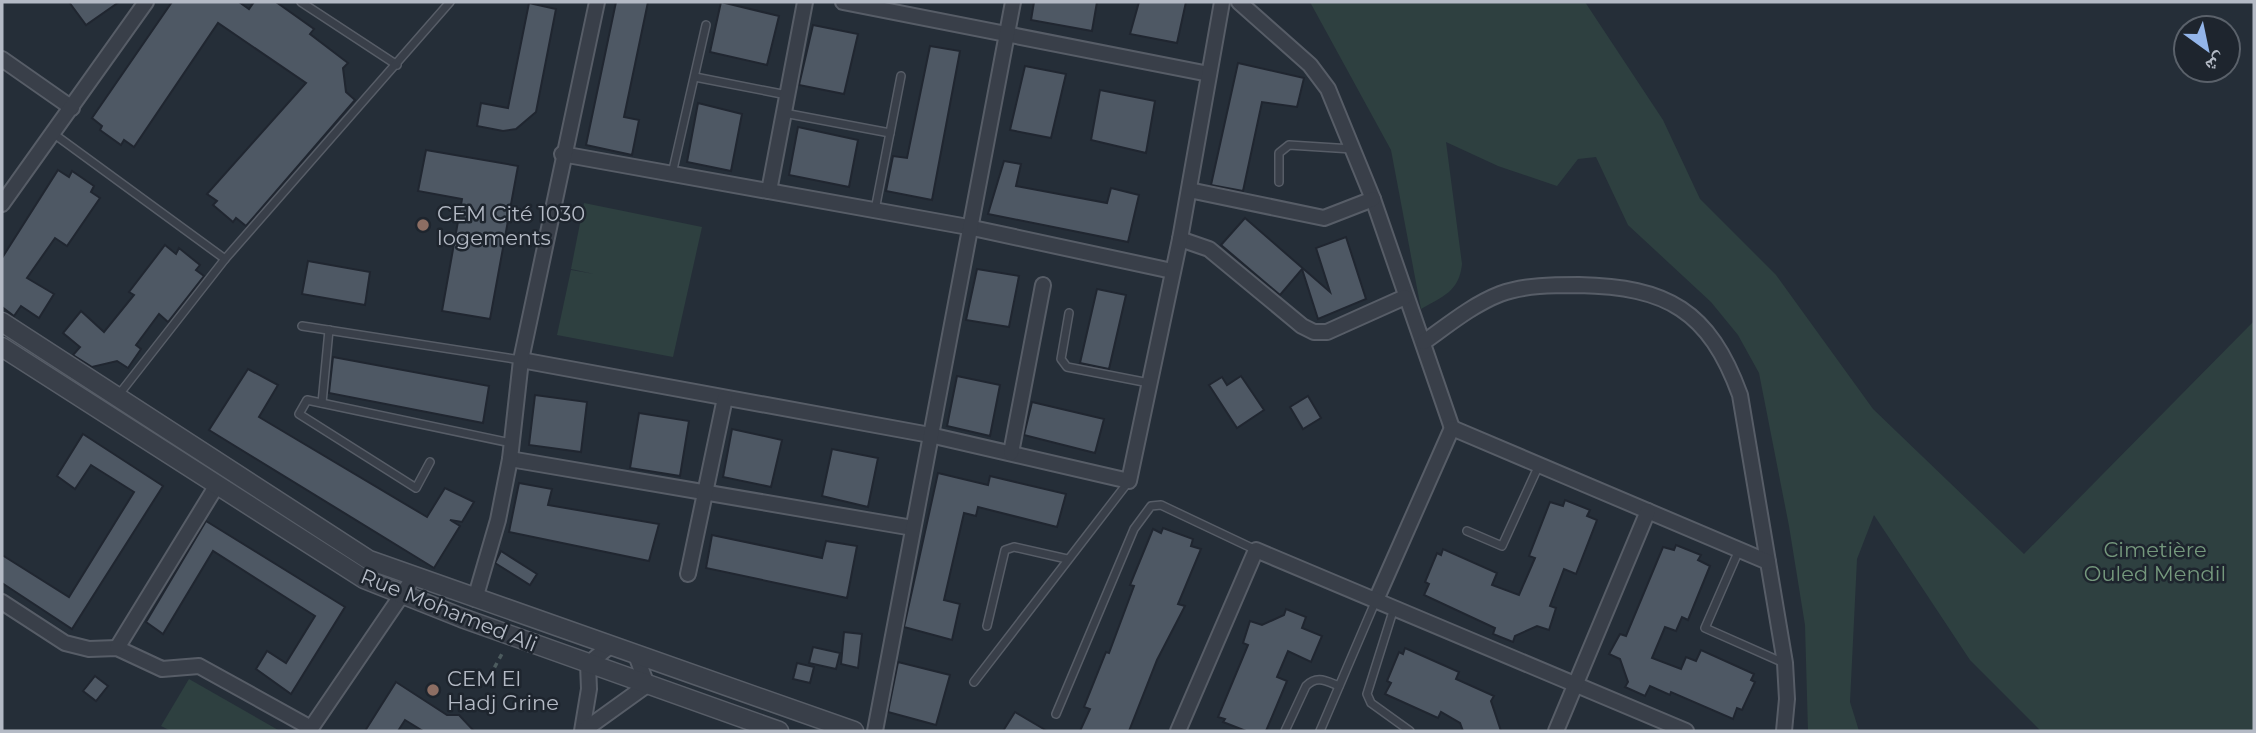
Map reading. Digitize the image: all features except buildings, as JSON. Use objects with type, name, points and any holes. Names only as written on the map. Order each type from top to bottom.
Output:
[{"type":"street","points":[[2,204],[146,2]]},
{"type":"street","points":[[475,599],[498,520],[510,459],[521,360],[562,154],[597,2]]},
{"type":"street","points":[[769,191],[805,2]]},
{"type":"street","points":[[843,2],[1007,32],[1209,74]]},
{"type":"street","points":[[875,731],[968,227],[1013,2]]},
{"type":"street","points":[[521,360],[930,435],[1129,481],[1180,239],[1222,2]]},
{"type":"street","points":[[1239,2],[1310,65],[1328,89],[1373,199],[1452,428],[1376,600]]},
{"type":"street","points":[[2,58],[72,108]]},
{"type":"street","points":[[562,154],[968,227],[1172,271]]},
{"type":"street","points":[[1189,190],[1324,218],[1373,199]]},
{"type":"street","points":[[1180,239],[1209,249],[1302,326],[1314,332],[1327,332],[1405,297]]},
{"type":"street","points":[[1011,453],[1043,285]]},
{"type":"street","points":[[1424,342],[1475,306],[1501,294],[1527,288],[1609,286],[1650,292],[1672,302],[1698,323],[1728,364],[1740,395],[1785,663],[1787,699],[1784,731]]},
{"type":"street","points":[[2,323],[369,560],[854,731]]},
{"type":"street","name":"Rue Mohamed Ali","points":[[2,347],[364,579],[402,596],[779,731]]},
{"type":"street","points":[[688,574],[724,398]]},
{"type":"street","points":[[1452,428],[1768,562]]},
{"type":"street","points":[[510,459],[913,528]]},
{"type":"street","points":[[117,648],[217,485]]},
{"type":"street","points":[[1556,731],[1648,511]]},
{"type":"street","points":[[1178,731],[1256,550],[1686,731]]},
{"type":"street","points":[[2,602],[65,643],[89,649],[117,648],[162,670],[199,666],[310,730],[414,578]]},
{"type":"street","points":[[582,731],[589,689],[588,664],[610,646]]},
{"type":"street","points":[[582,731],[647,685],[636,655]]},
{"type":"lane","points":[[301,2],[397,65]]},
{"type":"lane","points":[[117,397],[225,259],[450,2]]},
{"type":"lane","points":[[672,174],[706,25]]},
{"type":"lane","points":[[695,76],[788,95]]},
{"type":"lane","points":[[874,210],[901,76]]},
{"type":"lane","points":[[784,113],[890,133]]},
{"type":"lane","points":[[54,134],[225,259]]},
{"type":"lane","points":[[1279,182],[1279,153],[1289,145],[1353,150]]},
{"type":"lane","points":[[1069,313],[1061,359],[1067,367],[1149,383]]},
{"type":"lane","points":[[302,326],[521,360]]},
{"type":"lane","points":[[322,403],[328,330]]},
{"type":"lane","points":[[430,462],[416,488],[299,414],[307,400],[511,443]]},
{"type":"lane","points":[[1467,531],[1502,546],[1539,465]]},
{"type":"lane","points":[[974,682],[1129,481]]},
{"type":"lane","points":[[1056,714],[1134,529],[1151,506],[1161,505],[1256,550]]},
{"type":"lane","points":[[987,626],[1005,550],[1014,547],[1067,559]]},
{"type":"lane","points":[[1739,550],[1705,628],[1785,663]]},
{"type":"lane","points":[[1320,731],[1376,600]]},
{"type":"lane","points":[[1394,608],[1367,694],[1371,703],[1410,731]]},
{"type":"lane","points":[[1285,731],[1306,686],[1312,680],[1319,679],[1339,686]]},
{"type":"path","points":[[485,685],[512,636]]},
{"type":"green space","name":"Cimetière Ouled Mendil","points":[[1310,2],[1585,2],[1663,120],[1700,199],[1776,275],[1873,409],[2024,554],[2254,321],[2254,731],[2041,731],[1970,660],[1874,515],[1857,559],[1850,702],[1859,731],[1808,731],[1805,625],[1789,526],[1759,373],[1738,335],[1711,302],[1628,225],[1596,157],[1578,159],[1557,186],[1498,166],[1446,142],[1462,264],[1454,287],[1421,309],[1391,150]]},
{"type":"green space","points":[[584,203],[702,227],[673,357],[557,335],[571,270],[594,274],[571,269]]},
{"type":"green space","points":[[189,679],[280,731],[171,731],[161,726]]},
{"type":"place","name":"CEM Cité 1030 logements","points":[[423,225]]},
{"type":"place","name":"CEM El Hadj Grine","points":[[433,690]]}]
